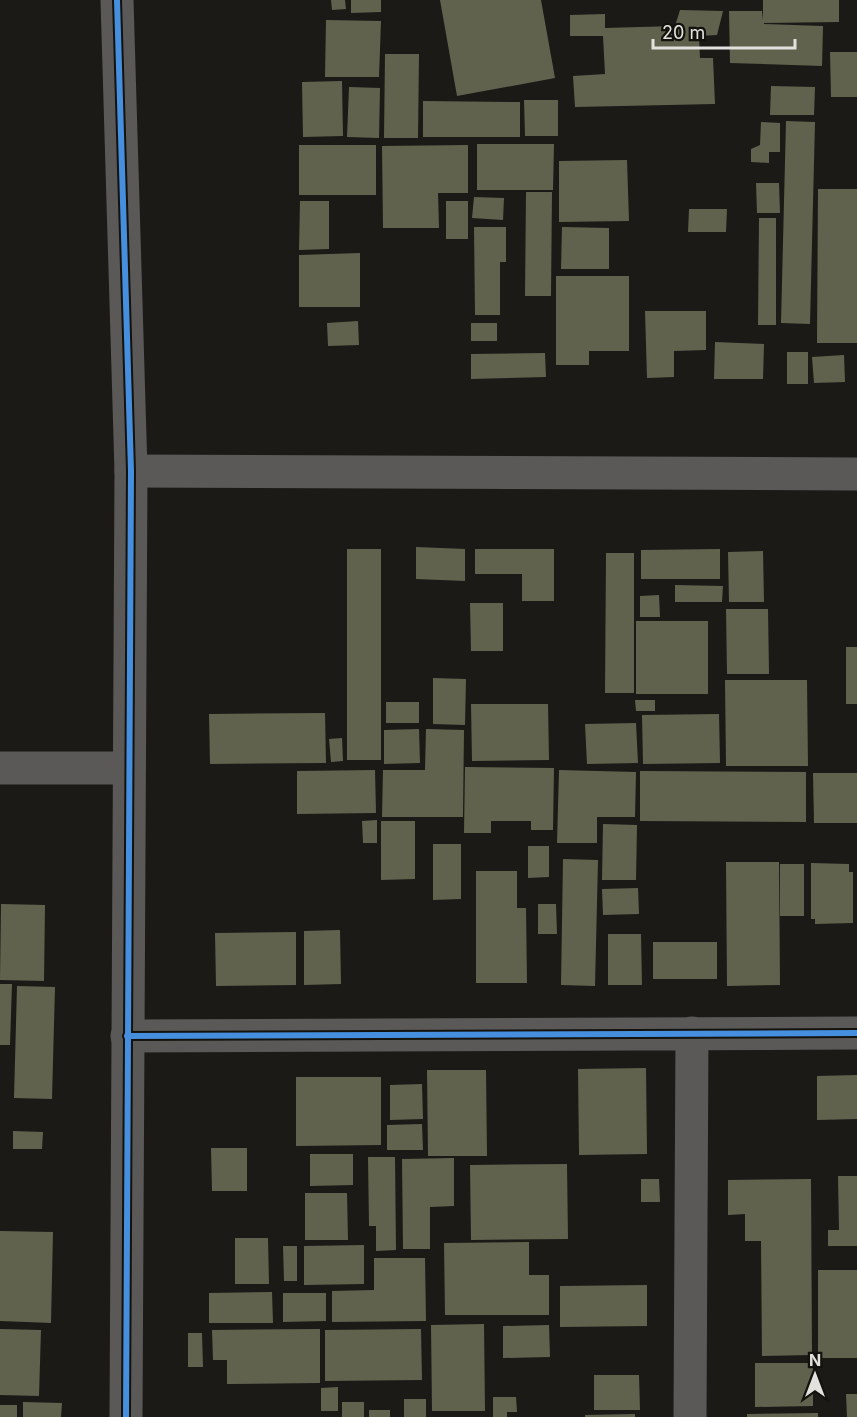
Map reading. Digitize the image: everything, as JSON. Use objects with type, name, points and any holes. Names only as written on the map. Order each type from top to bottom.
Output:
[{"type":"street","points":[[117,0],[131,471],[126,1417]]},
{"type":"street","points":[[131,471],[857,474]]},
{"type":"street","points":[[0,768],[129,768]]},
{"type":"street","points":[[690,1417],[692,1033]]},
{"type":"street","points":[[127,1036],[857,1033]]},
{"type":"building","points":[[331,0],[345,0],[346,9],[332,10]]},
{"type":"building","points":[[351,0],[381,0],[381,12],[351,13]]},
{"type":"building","points":[[440,0],[541,0],[555,78],[457,96]]},
{"type":"building","points":[[763,0],[839,0],[839,22],[764,23],[823,26],[822,66],[730,63],[729,11],[762,11],[763,20]]},
{"type":"building","points":[[680,10],[723,11],[717,35],[699,36],[700,58],[713,58],[715,104],[575,107],[573,76],[605,74],[603,36],[570,36],[570,15],[605,14],[605,28],[675,26]]},
{"type":"building","points":[[326,20],[381,21],[379,77],[325,77]]},
{"type":"building","points":[[830,52],[857,52],[857,97],[831,97]]},
{"type":"building","points":[[385,54],[419,54],[418,138],[384,138]]},
{"type":"building","points":[[342,81],[343,136],[303,137],[302,82]]},
{"type":"building","points":[[771,86],[815,87],[814,115],[770,115]]},
{"type":"building","points":[[349,87],[380,88],[379,138],[347,137]]},
{"type":"building","points":[[524,100],[558,100],[558,136],[525,136]]},
{"type":"building","points":[[423,101],[520,102],[520,137],[423,137]]},
{"type":"building","points":[[786,121],[815,122],[810,324],[781,323]]},
{"type":"building","points":[[761,122],[780,123],[780,152],[769,152],[769,163],[751,162],[751,149],[760,145]]},
{"type":"building","points":[[477,144],[554,144],[553,190],[477,190]]},
{"type":"building","points":[[299,145],[376,145],[376,195],[299,195]]},
{"type":"building","points":[[468,145],[468,193],[438,193],[439,228],[383,228],[382,146]]},
{"type":"building","points":[[627,160],[629,221],[559,222],[559,161]]},
{"type":"building","points":[[756,183],[779,183],[780,213],[757,213]]},
{"type":"building","points":[[818,189],[857,189],[857,343],[817,343]]},
{"type":"building","points":[[526,192],[552,192],[551,296],[525,296]]},
{"type":"building","points":[[474,197],[504,198],[503,220],[472,218]]},
{"type":"building","points":[[300,201],[329,201],[329,249],[299,250]]},
{"type":"building","points":[[446,201],[468,201],[468,239],[446,239]]},
{"type":"building","points":[[689,209],[727,209],[726,232],[688,232]]},
{"type":"building","points":[[759,218],[776,218],[776,325],[758,325]]},
{"type":"building","points":[[474,227],[506,227],[506,262],[500,262],[500,315],[475,315]]},
{"type":"building","points":[[562,227],[609,228],[609,269],[561,269]]},
{"type":"building","points":[[360,253],[360,307],[299,307],[299,255]]},
{"type":"building","points":[[556,276],[629,276],[629,351],[589,351],[589,365],[556,365]]},
{"type":"building","points":[[645,311],[706,311],[706,350],[674,351],[674,377],[647,378]]},
{"type":"building","points":[[358,321],[359,345],[328,346],[327,323]]},
{"type":"building","points":[[471,323],[497,323],[497,341],[471,341]]},
{"type":"building","points":[[715,342],[764,344],[763,379],[714,379]]},
{"type":"building","points":[[787,352],[808,352],[808,384],[787,384]]},
{"type":"building","points":[[545,353],[546,377],[471,379],[471,354]]},
{"type":"building","points":[[844,355],[845,382],[814,383],[812,357]]},
{"type":"building","points":[[416,547],[465,549],[465,581],[416,579]]},
{"type":"building","points":[[347,549],[381,549],[381,760],[347,760]]},
{"type":"building","points":[[475,549],[554,549],[554,601],[522,601],[522,574],[475,574]]},
{"type":"building","points":[[720,549],[720,579],[641,579],[641,550]]},
{"type":"building","points":[[763,551],[764,602],[729,602],[728,552]]},
{"type":"building","points":[[606,553],[634,553],[634,693],[605,693]]},
{"type":"building","points":[[675,585],[723,586],[722,602],[675,602]]},
{"type":"building","points":[[659,595],[660,617],[640,617],[640,596]]},
{"type":"building","points":[[470,603],[503,603],[503,651],[471,651]]},
{"type":"building","points":[[726,609],[768,609],[769,674],[727,674]]},
{"type":"building","points":[[636,621],[708,621],[708,694],[636,694]]},
{"type":"building","points":[[846,647],[857,647],[857,704],[846,704]]},
{"type":"building","points":[[433,678],[466,679],[465,725],[433,724]]},
{"type":"building","points":[[725,680],[807,680],[808,766],[726,766]]},
{"type":"building","points":[[635,700],[655,700],[655,711],[636,711]]},
{"type":"building","points":[[386,702],[419,702],[419,723],[386,723]]},
{"type":"building","points":[[471,704],[548,704],[549,760],[472,761]]},
{"type":"building","points":[[325,713],[326,763],[210,764],[209,714]]},
{"type":"building","points":[[719,714],[720,763],[643,764],[642,715]]},
{"type":"building","points":[[636,723],[638,763],[587,764],[585,724]]},
{"type":"building","points":[[419,729],[420,763],[384,764],[384,730]]},
{"type":"building","points":[[426,729],[464,730],[463,817],[382,817],[383,770],[425,770]]},
{"type":"building","points":[[342,738],[343,761],[331,762],[329,739]]},
{"type":"building","points":[[465,767],[554,768],[553,830],[531,830],[531,821],[491,821],[491,833],[464,833]]},
{"type":"building","points":[[375,770],[376,813],[297,814],[297,771]]},
{"type":"building","points":[[559,770],[636,772],[635,817],[597,817],[597,843],[557,843]]},
{"type":"building","points":[[640,771],[806,772],[806,822],[640,821]]},
{"type":"building","points":[[813,773],[857,773],[857,823],[814,823]]},
{"type":"building","points":[[377,820],[377,843],[363,843],[362,821]]},
{"type":"building","points":[[381,821],[415,821],[415,879],[381,880]]},
{"type":"building","points":[[603,824],[637,825],[636,880],[602,880]]},
{"type":"building","points":[[433,844],[461,844],[461,899],[433,900]]},
{"type":"building","points":[[528,846],[549,846],[549,877],[528,878]]},
{"type":"building","points":[[563,859],[598,860],[595,986],[561,985]]},
{"type":"building","points":[[726,862],[779,862],[780,985],[727,986]]},
{"type":"building","points":[[811,863],[849,864],[849,872],[853,872],[853,923],[815,924],[815,919],[811,919]]},
{"type":"building","points":[[780,864],[804,864],[804,916],[780,916]]},
{"type":"building","points":[[476,871],[517,871],[517,908],[526,908],[527,983],[476,983]]},
{"type":"building","points":[[638,888],[639,914],[603,915],[602,889]]},
{"type":"building","points":[[1,904],[45,905],[44,981],[0,980]]},
{"type":"building","points":[[538,904],[556,904],[557,934],[538,934]]},
{"type":"building","points":[[340,930],[341,984],[304,985],[304,931]]},
{"type":"building","points":[[296,932],[296,985],[216,986],[215,933]]},
{"type":"building","points":[[608,934],[641,934],[642,985],[608,985]]},
{"type":"building","points":[[653,942],[717,942],[717,979],[653,979]]},
{"type":"building","points":[[0,984],[12,984],[10,1045],[0,1045]]},
{"type":"building","points":[[17,986],[55,987],[52,1099],[14,1098]]},
{"type":"building","points":[[646,1068],[647,1154],[579,1155],[578,1069]]},
{"type":"building","points":[[427,1070],[486,1070],[487,1156],[428,1156]]},
{"type":"building","points":[[857,1075],[857,1119],[817,1120],[817,1076]]},
{"type":"building","points":[[296,1077],[381,1077],[381,1145],[296,1146]]},
{"type":"building","points":[[422,1084],[423,1119],[390,1120],[390,1085]]},
{"type":"building","points":[[422,1124],[423,1150],[387,1150],[387,1125]]},
{"type":"building","points":[[13,1131],[43,1132],[42,1149],[13,1149]]},
{"type":"building","points":[[211,1148],[247,1148],[247,1191],[212,1191]]},
{"type":"building","points":[[310,1154],[353,1154],[353,1185],[310,1186]]},
{"type":"building","points":[[368,1157],[395,1157],[396,1250],[376,1251],[376,1226],[369,1226]]},
{"type":"building","points":[[454,1158],[454,1206],[430,1207],[430,1249],[403,1249],[402,1159]]},
{"type":"building","points":[[567,1164],[568,1239],[471,1240],[470,1165]]},
{"type":"building","points":[[838,1176],[857,1176],[857,1246],[828,1246],[828,1230],[839,1230]]},
{"type":"building","points":[[641,1179],[659,1179],[660,1202],[641,1202]]},
{"type":"building","points":[[811,1179],[812,1355],[762,1356],[761,1241],[745,1241],[745,1214],[728,1215],[728,1180]]},
{"type":"building","points":[[305,1193],[347,1193],[348,1240],[305,1240]]},
{"type":"building","points":[[0,1231],[53,1232],[51,1323],[0,1321]]},
{"type":"building","points":[[235,1238],[268,1238],[269,1284],[235,1284]]},
{"type":"building","points":[[529,1242],[529,1275],[549,1275],[549,1315],[445,1315],[444,1243]]},
{"type":"building","points":[[364,1245],[364,1284],[304,1285],[304,1246]]},
{"type":"building","points":[[283,1246],[297,1246],[297,1281],[284,1281]]},
{"type":"building","points":[[374,1258],[425,1258],[426,1321],[332,1322],[332,1291],[374,1290]]},
{"type":"building","points":[[818,1270],[857,1270],[857,1358],[818,1358]]},
{"type":"building","points":[[647,1285],[647,1326],[560,1327],[560,1286]]},
{"type":"building","points":[[272,1292],[273,1323],[209,1323],[209,1293]]},
{"type":"building","points":[[283,1293],[326,1293],[326,1321],[283,1322]]},
{"type":"building","points":[[484,1324],[485,1411],[432,1411],[431,1325]]},
{"type":"building","points":[[549,1325],[550,1357],[503,1358],[503,1326]]},
{"type":"building","points":[[0,1329],[41,1330],[39,1396],[0,1395]]},
{"type":"building","points":[[320,1329],[320,1383],[227,1384],[227,1360],[213,1360],[212,1330]]},
{"type":"building","points":[[421,1329],[422,1380],[325,1381],[325,1330]]},
{"type":"building","points":[[188,1333],[202,1333],[203,1367],[188,1367]]},
{"type":"building","points":[[755,1363],[813,1363],[813,1406],[755,1407]]},
{"type":"building","points":[[594,1375],[639,1375],[640,1410],[594,1410]]},
{"type":"building","points":[[338,1387],[338,1411],[321,1411],[321,1388]]},
{"type":"building","points":[[846,1394],[857,1394],[857,1417],[847,1417]]},
{"type":"building","points":[[493,1397],[516,1397],[517,1412],[507,1412],[507,1417],[493,1417]]},
{"type":"building","points":[[404,1399],[426,1399],[426,1417],[404,1417]]},
{"type":"building","points":[[23,1402],[62,1403],[61,1417],[23,1417]]},
{"type":"building","points":[[342,1402],[364,1402],[364,1417],[342,1417]]},
{"type":"building","points":[[0,1405],[17,1405],[17,1417],[0,1417]]},
{"type":"building","points":[[369,1410],[390,1410],[390,1417],[369,1417]]},
{"type":"building","points":[[818,1413],[818,1417],[747,1417],[747,1414]]},
{"type":"building","points":[[635,1414],[635,1417],[585,1417],[585,1415]]},
{"type":"cycle path","points":[[117,0],[131,471],[126,1417]]},
{"type":"cycle path","points":[[127,1036],[857,1033]]}]
